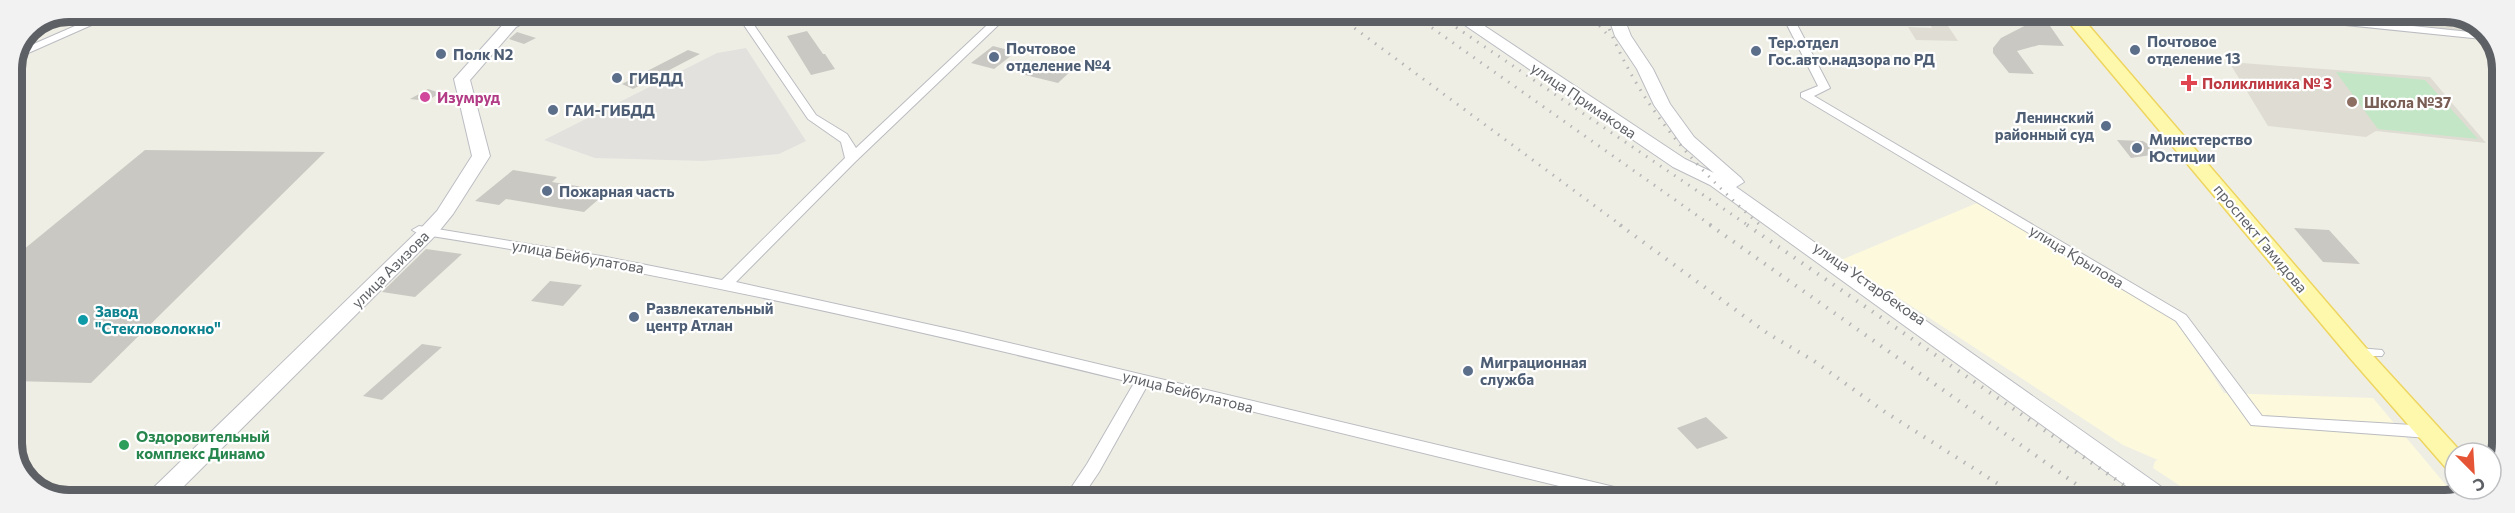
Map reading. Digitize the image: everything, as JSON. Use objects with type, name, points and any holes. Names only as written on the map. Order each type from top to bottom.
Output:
[{"type":"main road","name":"улица Азизова","points":[[165,490],[332,328],[424,230],[468,167],[472,153],[455,82],[457,76],[466,64],[510,22]]},
{"type":"main road","name":"улица Азизова","points":[[156,490],[264,387],[344,303],[444,214],[481,156],[462,79],[516,22]]},
{"type":"main road","name":"улица Примакова","points":[[1468,22],[1679,163],[1712,176]]},
{"type":"main road","name":"улица Примакова","points":[[1479,22],[1577,88],[1692,158]]},
{"type":"main road","name":"улица Устарбекова","points":[[1616,22],[1645,69],[1662,105],[1712,176],[1779,219],[2165,490]]},
{"type":"main road","points":[[1616,22],[1635,70],[1655,104],[1692,158],[1712,176],[2150,490]]},
{"type":"main road","name":"проспект Гамидова","points":[[2077,22],[2368,353],[2454,441]]},
{"type":"main road","name":"проспект Гамидова","points":[[2089,22],[2368,353],[2443,448]]},
{"type":"street","points":[[26,52],[93,22]]},
{"type":"street","points":[[747,22],[819,124],[838,132],[847,139],[851,146],[851,159]]},
{"type":"street","points":[[727,283],[851,159],[996,22]]},
{"type":"street","name":"улица Крылова","points":[[1791,22],[1824,88],[1805,95],[2181,318],[2257,421],[2429,432]]},
{"type":"street","points":[[2345,22],[2479,36]]},
{"type":"street","name":"улица Бейбулатова","points":[[424,230],[727,283],[966,337],[1602,490]]},
{"type":"street","points":[[1078,490],[1093,468],[1143,380]]},
{"type":"shaded area","points":[[1928,22],[1945,22],[1958,41],[1916,40],[1908,27],[1932,28]]},
{"type":"shaded area","points":[[2446,22],[2464,26],[2475,33],[2373,23]]},
{"type":"shaded area","points":[[746,48],[806,141],[779,154],[704,161],[595,158],[544,140],[717,53]]},
{"type":"shaded area","name":"Школа №37","points":[[2229,62],[2430,77],[2486,143],[2376,131],[2366,137],[2268,126]]},
{"type":"shaded area","points":[[1977,203],[2178,321],[2224,393],[2373,398],[2443,481],[2443,490],[2186,490],[2153,468],[2155,461],[2158,460],[2123,445],[1841,260]]},
{"type":"green space","points":[[2336,72],[2425,80],[2478,139],[2378,129]]},
{"type":"building","points":[[2032,22],[2053,22],[2048,23],[2064,46],[2039,45],[2017,51],[2034,74],[2009,73],[1993,53],[1993,48],[2001,38]]},
{"type":"building","points":[[807,31],[835,69],[811,75],[787,36]]},
{"type":"building","points":[[517,32],[536,38],[524,44],[509,39]]},
{"type":"building","name":"Почтовое отделение №4","points":[[993,46],[1016,52],[994,69],[971,63]]},
{"type":"building","points":[[688,50],[700,54],[633,89],[622,84]]},
{"type":"building","points":[[1031,61],[1072,70],[1058,83],[1017,73]]},
{"type":"building","name":"Изумруд","points":[[428,89],[440,93],[427,101],[410,99]]},
{"type":"building","name":"Министерство Юстиции","points":[[2117,140],[2143,141],[2149,145],[2151,155],[2131,158]]},
{"type":"building","name":"Завод \"Стекловолокно\"","points":[[145,150],[325,152],[91,383],[23,381],[22,250]]},
{"type":"building","name":"Пожарная часть","points":[[513,170],[557,177],[552,182],[608,191],[584,212],[506,199],[499,205],[475,201]]},
{"type":"building","points":[[2294,228],[2329,230],[2360,264],[2323,262]]},
{"type":"building","points":[[426,249],[462,254],[415,297],[382,292]]},
{"type":"building","points":[[550,281],[582,285],[563,306],[531,301]]},
{"type":"building","points":[[422,344],[442,347],[382,400],[363,396]]},
{"type":"building","points":[[1706,417],[1728,438],[1697,449],[1677,428]]},
{"type":"railway","points":[[1346,22],[1622,226]]},
{"type":"railway","points":[[1424,22],[1712,226]]},
{"type":"railway","points":[[1448,22],[1749,226]]},
{"type":"railway","points":[[1596,22],[1606,33]]},
{"type":"railway","points":[[1607,22],[1632,75],[1668,129],[1688,154],[1760,225]]},
{"type":"railway","points":[[1620,225],[1767,333],[1814,361],[1885,412],[2008,490]]},
{"type":"railway","points":[[1710,225],[2084,490]]},
{"type":"railway","points":[[1747,225],[2131,490]]},
{"type":"place","name":"Почтовое отделение 13","points":[[2135,50]]},
{"type":"place","name":"Тер.отдел Гос.авто.надзора по РД","points":[[1756,51]]},
{"type":"place","name":"Полк N2","points":[[441,54]]},
{"type":"place","name":"Почтовое отделение №4","points":[[994,57]]},
{"type":"place","name":"ГИБДД","points":[[617,78]]},
{"type":"place","name":"Поликлиника № 3","points":[[2189,83]]},
{"type":"place","name":"Изумруд","points":[[425,97]]},
{"type":"place","name":"Школа №37","points":[[2352,102]]},
{"type":"place","name":"ГАИ-ГИБДД","points":[[553,110]]},
{"type":"place","name":"Ленинский районный суд","points":[[2106,126]]},
{"type":"place","name":"Министерство Юстиции","points":[[2137,148]]},
{"type":"place","name":"Пожарная часть","points":[[547,191]]},
{"type":"place","name":"Развлекательный центр Атлан","points":[[634,317]]},
{"type":"place","name":"Завод \"Стекловолокно\"","points":[[83,320]]},
{"type":"place","name":"Миграционная служба","points":[[1468,371]]},
{"type":"place","name":"Оздоровительный комплекс Динамо","points":[[124,445]]}]
